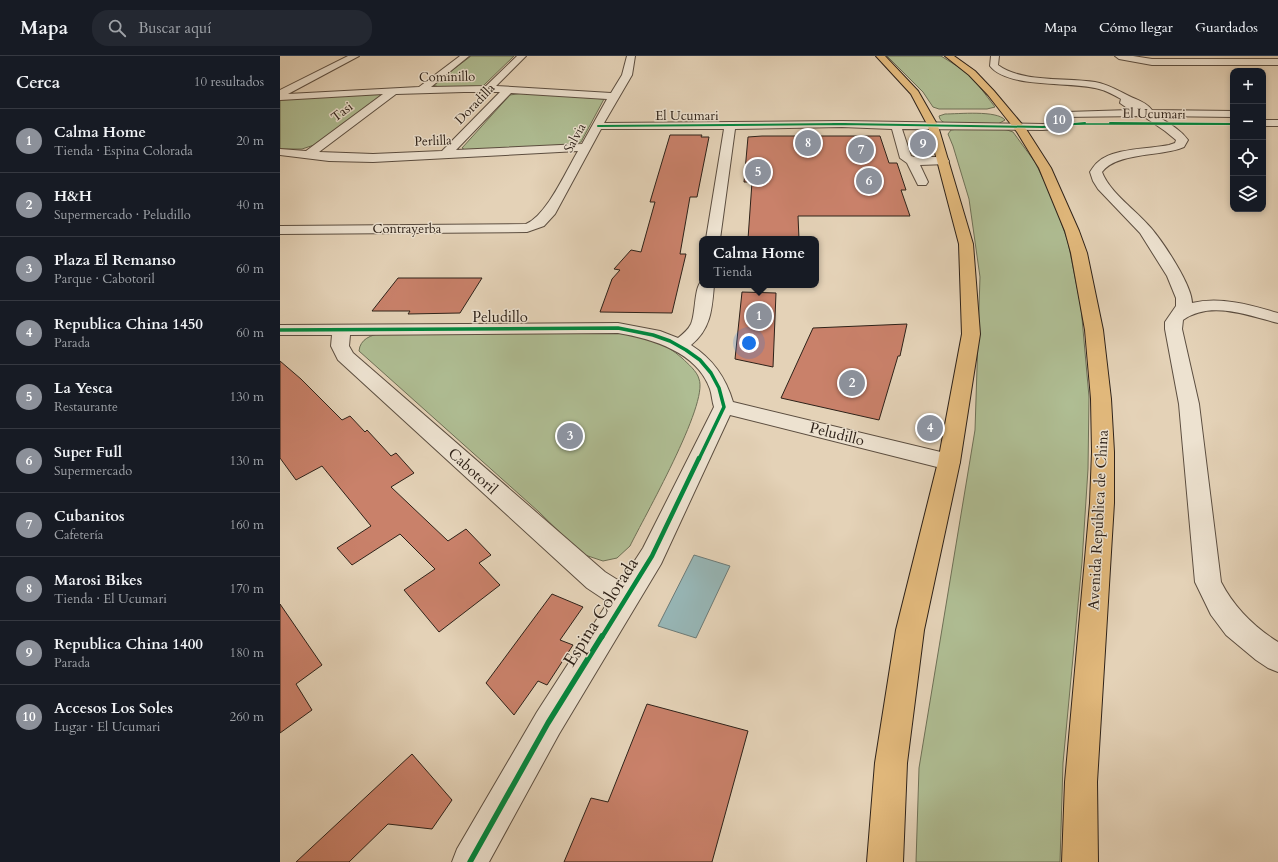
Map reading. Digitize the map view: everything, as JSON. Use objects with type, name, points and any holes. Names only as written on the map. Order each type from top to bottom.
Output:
[{"type":"main road","points":[[880,56],[909,86],[932,117],[966,244],[970,334],[949,462],[910,630],[891,763],[885,862]]},
{"type":"main road","name":"Avenida República de China","points":[[949,56],[983,84],[1015,117],[1045,168],[1072,231],[1079,254],[1094,330],[1101,399],[1103,452],[1102,503],[1081,782],[1080,862]]},
{"type":"street","points":[[280,95],[355,56]]},
{"type":"street","points":[[421,90],[465,56]]},
{"type":"street","name":"Doradilla","points":[[488,89],[522,56]]},
{"type":"street","name":"Salvia","points":[[533,227],[545,218],[550,211],[627,75],[631,56]]},
{"type":"street","points":[[995,56],[994,66],[998,71],[1007,75],[1096,85],[1111,89],[1126,98],[1125,103],[1136,110],[1145,113],[1160,124],[1161,128],[1173,139],[1178,146],[1161,151],[1125,155],[1105,163],[1096,172],[1099,181],[1146,231],[1176,276],[1184,298],[1184,306],[1180,314]]},
{"type":"street","points":[[1237,56],[1248,62],[1263,67],[1278,69]]},
{"type":"street","points":[[1268,56],[1278,61]]},
{"type":"street","points":[[1117,57],[1152,62],[1278,61]]},
{"type":"street","points":[[1139,69],[1152,62]]},
{"type":"street","name":"Cominillo","points":[[280,95],[488,89],[580,96],[614,96]]},
{"type":"street","name":"Doradilla","points":[[446,155],[508,90]]},
{"type":"street","name":"Tasi","points":[[308,155],[393,91]]},
{"type":"street","points":[[912,112],[932,117],[1015,117]]},
{"type":"street","points":[[990,112],[1015,117],[1043,127],[1070,122]]},
{"type":"street","name":"El Ucumari","points":[[1070,122],[1145,113],[1230,114]]},
{"type":"street","points":[[759,114],[774,120],[856,120],[896,126],[932,117]]},
{"type":"street","points":[[856,120],[876,114]]},
{"type":"street","points":[[1266,114],[1278,114]]},
{"type":"street","points":[[603,115],[617,115]]},
{"type":"street","name":"El Ucumari","points":[[598,126],[730,126],[774,120]]},
{"type":"street","name":"El Ucumari","points":[[1070,122],[1230,124]]},
{"type":"street","points":[[1266,123],[1278,123]]},
{"type":"street","points":[[713,236],[730,126]]},
{"type":"street","points":[[896,126],[906,158],[912,161],[943,161]]},
{"type":"street","name":"Perlilla","points":[[280,152],[373,158],[586,147]]},
{"type":"street","points":[[912,161],[922,182]]},
{"type":"street","name":"Contrayerba","points":[[280,230],[516,229],[533,227]]},
{"type":"street","points":[[1176,276],[1200,293],[1241,309]]},
{"type":"street","points":[[680,345],[695,333],[700,325],[706,288]]},
{"type":"street","points":[[1278,318],[1241,309],[1200,306],[1194,307],[1175,317],[1173,323],[1173,332],[1186,385],[1208,582],[1216,600],[1228,618],[1246,635],[1278,658]]},
{"type":"street","name":"Peludillo","points":[[280,330],[618,328],[642,331],[680,345],[690,352],[708,369],[722,394],[724,407],[949,462]]},
{"type":"street","name":"Cabotoril","points":[[341,329],[340,346],[345,356],[596,580],[626,600]]},
{"type":"street","name":"Espina Colorada","points":[[470,862],[548,723],[652,556],[724,407]]},
{"type":"green space","points":[[471,56],[514,56],[484,85],[480,87],[439,87],[433,85]]},
{"type":"green space","points":[[887,56],[941,56],[965,71],[976,82],[995,107],[987,109],[939,109],[933,107],[923,92]]},
{"type":"green space","points":[[378,93],[384,94],[314,145],[302,149],[280,149],[280,100]]},
{"type":"green space","points":[[523,93],[604,99],[581,142],[576,144],[467,151],[462,148],[510,95]]},
{"type":"green space","points":[[945,114],[986,114],[1001,117],[1005,120],[998,124],[947,124],[941,120],[939,116]]},
{"type":"green space","points":[[993,128],[1013,132],[1035,162],[1053,199],[1068,242],[1081,307],[1089,397],[1088,469],[1082,562],[1063,763],[1060,862],[916,862],[919,768],[975,430],[980,277],[969,199],[948,134],[951,130]]},
{"type":"green space","points":[[569,332],[628,334],[656,341],[669,348],[682,358],[694,370],[699,379],[699,392],[694,412],[685,436],[630,546],[617,558],[603,561],[582,554],[539,512],[359,351],[361,343],[367,338],[382,333]]},
{"type":"water","points":[[694,555],[730,566],[696,638],[658,626]]},
{"type":"building","points":[[670,135],[702,135],[701,137],[709,137],[697,197],[690,197],[680,254],[686,254],[672,313],[600,312],[612,279],[620,270],[614,269],[631,250],[641,252],[655,202],[650,202]]},
{"type":"building","points":[[880,136],[889,163],[897,163],[906,190],[901,190],[910,216],[798,216],[799,236],[748,236],[752,182],[744,182],[748,137]]},
{"type":"building","points":[[398,278],[482,278],[460,313],[408,314],[410,311],[372,311]]},
{"type":"building","points":[[742,292],[776,293],[773,367],[735,359]]},
{"type":"building","points":[[907,324],[900,356],[898,356],[879,420],[781,398],[813,328]]},
{"type":"building","points":[[280,361],[301,379],[342,420],[350,416],[365,432],[367,430],[391,456],[396,453],[414,473],[391,487],[448,541],[466,529],[491,555],[479,563],[500,585],[439,632],[404,590],[435,569],[400,534],[352,565],[337,548],[371,526],[322,466],[296,480],[280,458]]},
{"type":"building","points":[[552,594],[583,607],[560,640],[573,645],[547,685],[538,681],[514,715],[486,683]]},
{"type":"building","points":[[280,604],[322,665],[296,684],[312,710],[280,733]]},
{"type":"building","points":[[647,704],[748,731],[712,862],[564,862],[591,798],[608,802]]},
{"type":"building","points":[[412,754],[452,800],[432,829],[388,824],[349,862],[296,862]]},
{"type":"tunnel","points":[[1055,114],[1067,115]]},
{"type":"cycle path","points":[[598,126],[842,124],[1043,127],[1087,123],[1230,124]]},
{"type":"cycle path","points":[[280,330],[618,328],[653,335],[670,341],[686,350],[700,360],[711,373],[719,388],[724,407],[652,556],[548,723],[470,862]]},
{"type":"place","name":"Accesos Los Soles","points":[[1059,120]]},
{"type":"place","name":"Marosi Bikes","points":[[808,143]]},
{"type":"place","name":"Republica China 1400","points":[[923,144]]},
{"type":"place","name":"Cubanitos","points":[[861,150]]},
{"type":"place","name":"La Yesca","points":[[758,172]]},
{"type":"place","name":"Super Full","points":[[869,181]]},
{"type":"place","name":"Calma Home","points":[[759,316]]},
{"type":"place","name":"H&H","points":[[852,383]]},
{"type":"place","name":"Republica China 1450","points":[[930,428]]},
{"type":"place","name":"Plaza El Remanso","points":[[570,436]]}]
